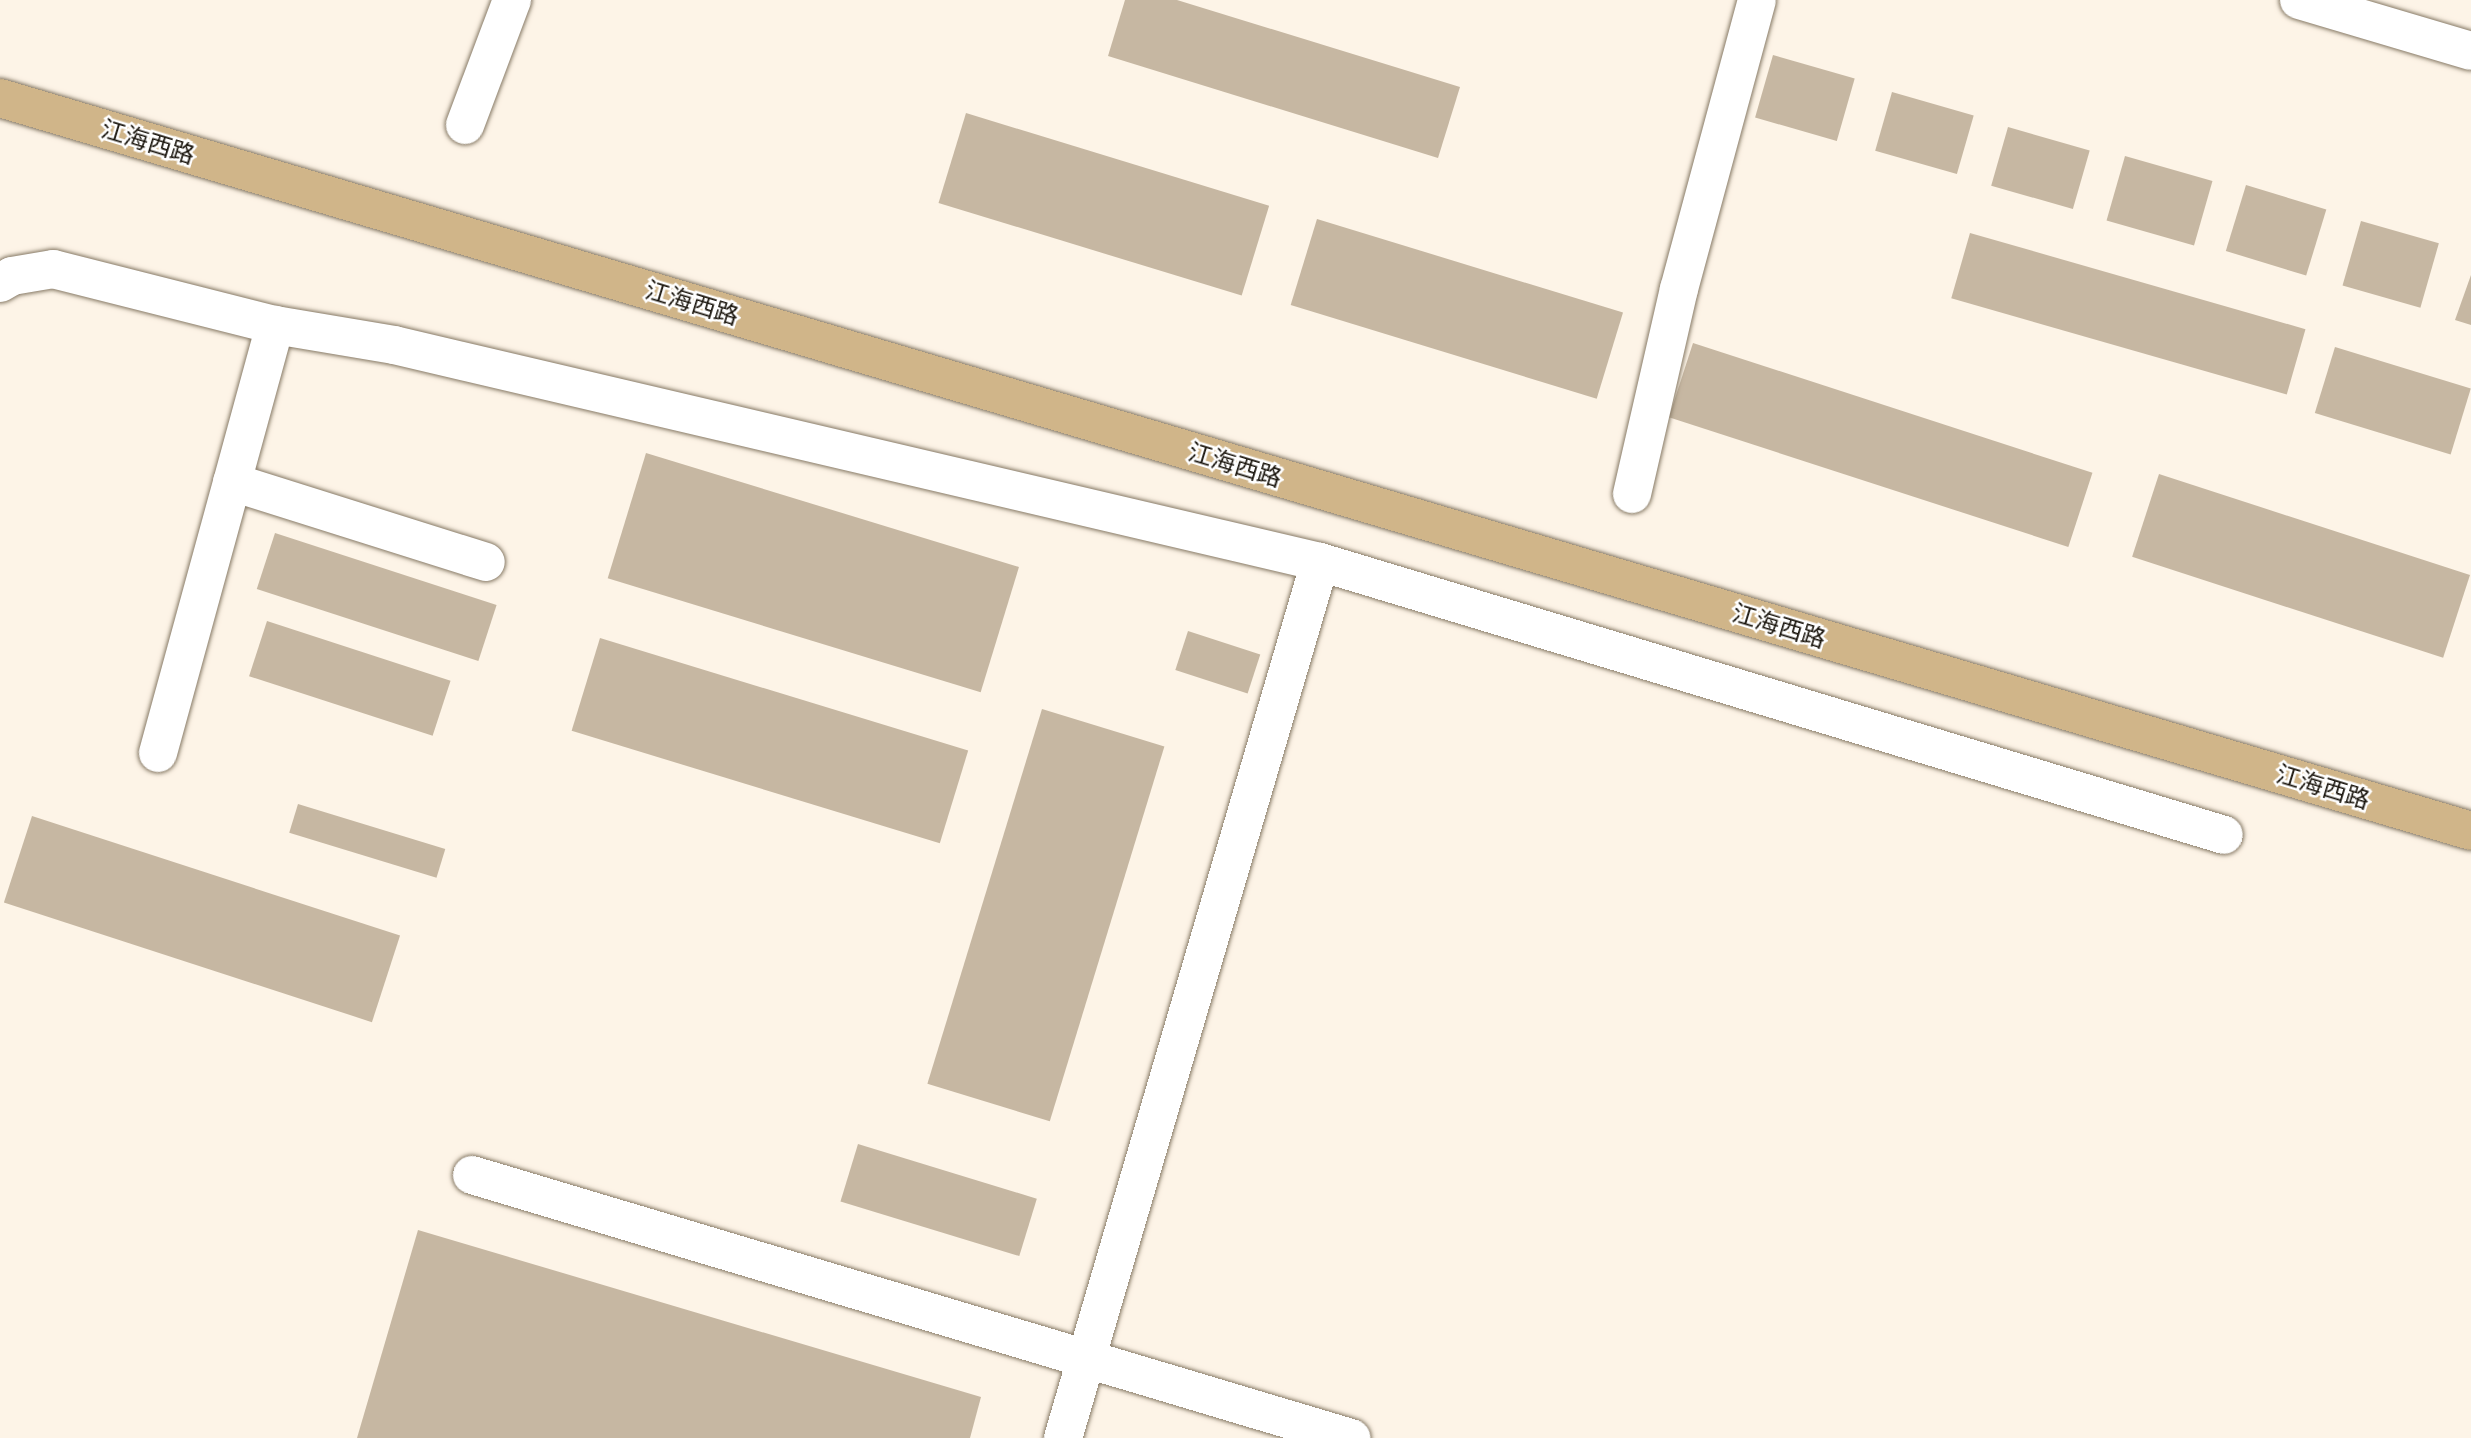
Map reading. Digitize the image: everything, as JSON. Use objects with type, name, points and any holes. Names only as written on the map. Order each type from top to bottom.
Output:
[{"type":"main road","name":"江海西路","points":[[0,98],[2471,831]]},
{"type":"street","points":[[465,125],[512,0]]},
{"type":"street","points":[[1632,494],[1679,289],[1757,0]]},
{"type":"street","points":[[2299,0],[2471,51]]},
{"type":"street","points":[[0,283],[12,275],[53,269],[275,325],[394,345],[1320,562],[2224,835]]},
{"type":"street","points":[[158,753],[275,325]]},
{"type":"street","points":[[232,482],[486,562]]},
{"type":"street","points":[[1063,1438],[1320,562]]},
{"type":"street","points":[[472,1175],[1351,1438]]},
{"type":"building","points":[[1125,0],[1177,0],[1460,87],[1438,158],[1108,56]]},
{"type":"building","points":[[1773,55],[1855,78],[1837,141],[1755,117]]},
{"type":"building","points":[[1892,92],[1974,115],[1957,174],[1875,151]]},
{"type":"building","points":[[966,113],[1269,206],[1242,296],[939,203]]},
{"type":"building","points":[[2008,127],[2090,150],[2073,209],[1991,186]]},
{"type":"building","points":[[2125,156],[2212,181],[2194,245],[2107,220]]},
{"type":"building","points":[[2246,185],[2326,210],[2306,276],[2226,251]]},
{"type":"building","points":[[1317,219],[1623,313],[1597,399],[1291,305]]},
{"type":"building","points":[[2361,221],[2439,243],[2420,308],[2343,285]]},
{"type":"building","points":[[1970,233],[2305,329],[2287,395],[1951,298]]},
{"type":"building","points":[[2471,275],[2471,325],[2455,320]]},
{"type":"building","points":[[1693,343],[2092,473],[2068,547],[1669,417]]},
{"type":"building","points":[[2335,347],[2471,389],[2451,455],[2315,413]]},
{"type":"building","points":[[646,453],[1019,567],[981,692],[608,578]]},
{"type":"building","points":[[2159,474],[2470,575],[2443,658],[2132,557]]},
{"type":"building","points":[[275,533],[497,605],[478,661],[257,589]]},
{"type":"building","points":[[267,621],[451,681],[433,736],[249,676]]},
{"type":"building","points":[[1188,631],[1260,654],[1248,693],[1175,670]]},
{"type":"building","points":[[600,638],[968,751],[940,843],[572,731]]},
{"type":"building","points":[[1042,709],[1164,746],[1050,1121],[927,1084]]},
{"type":"building","points":[[298,804],[445,849],[436,878],[289,833]]},
{"type":"building","points":[[32,816],[400,936],[372,1022],[4,903]]},
{"type":"building","points":[[858,1144],[1037,1199],[1019,1256],[840,1201]]},
{"type":"building","points":[[418,1230],[981,1397],[970,1438],[357,1438]]}]
